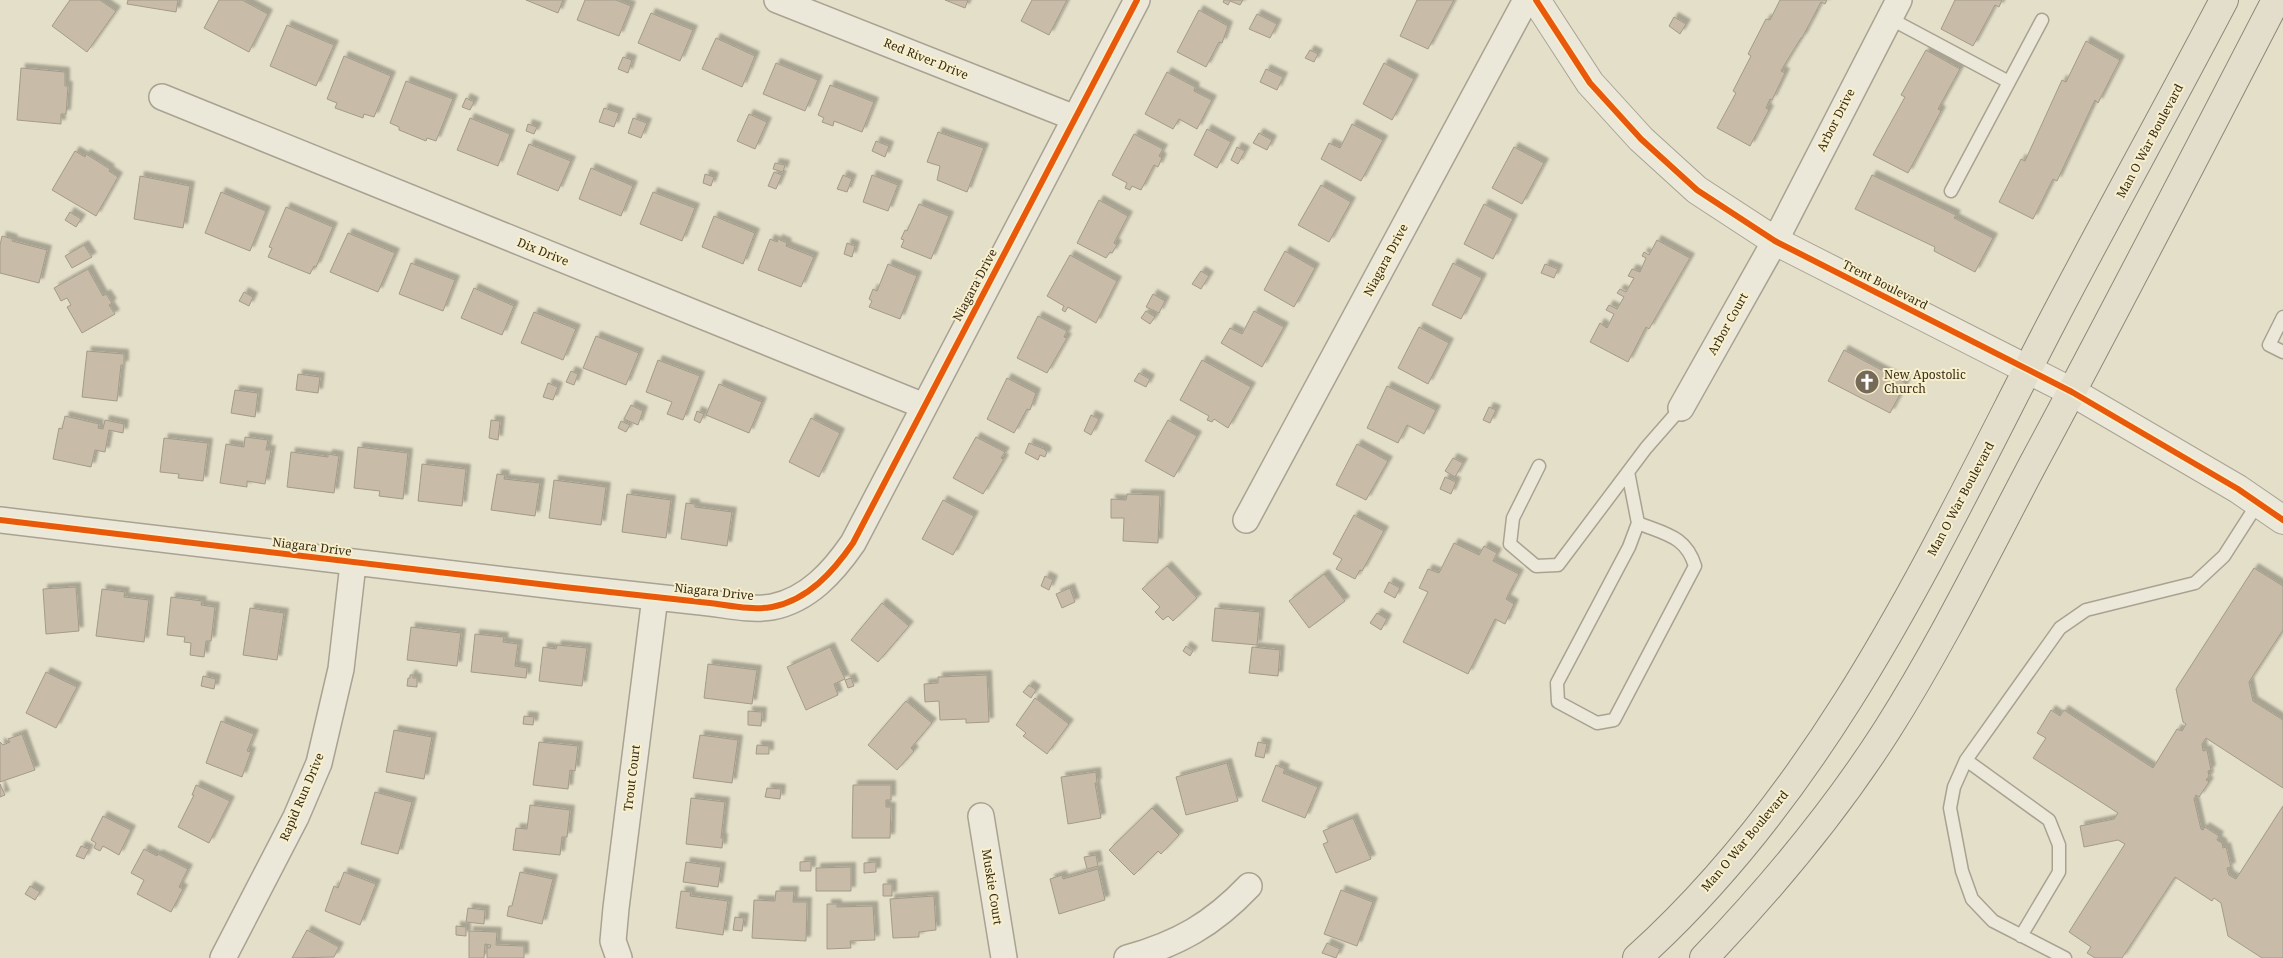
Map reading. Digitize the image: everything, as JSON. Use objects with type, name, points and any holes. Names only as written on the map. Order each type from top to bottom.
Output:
[{"type":"main road","name":"Man O War Boulevard","points":[[1637,958],[1703,893],[1732,860],[1814,755],[1867,670],[1948,524],[2052,322],[2224,0]]},
{"type":"main road","points":[[1704,958],[1793,860],[1831,812],[1887,730],[1932,654],[2072,392],[2276,0]]},
{"type":"street","name":"Red River Drive","points":[[777,0],[1076,118]]},
{"type":"street","name":"Niagara Drive","points":[[0,520],[353,564],[754,608],[783,604],[806,593],[825,579],[839,564],[853,543],[1137,0]]},
{"type":"street","name":"Niagara Drive","points":[[1246,520],[1526,0]]},
{"type":"street","name":"Trent Boulevard","points":[[1536,0],[1590,83],[1641,139],[1697,190],[1775,241],[2072,392],[2258,503],[2283,520]]},
{"type":"street","name":"Arbor Drive","points":[[1775,241],[1894,9]]},
{"type":"street","name":"Dix Drive","points":[[162,98],[924,406]]},
{"type":"street","name":"Arbor Court","points":[[1680,408],[1775,241]]},
{"type":"street","name":"Rapid Run Drive","points":[[223,958],[296,817],[319,763],[341,669],[353,564]]},
{"type":"street","name":"Trout Court","points":[[619,958],[613,941],[616,908],[655,597]]},
{"type":"street","name":"Muskie Court","points":[[981,816],[1004,958]]},
{"type":"street","points":[[1127,958],[1156,950],[1199,929],[1232,904],[1249,886]]},
{"type":"lane","points":[[1894,9],[2009,82]]},
{"type":"lane","points":[[1951,191],[2042,20]]},
{"type":"lane","points":[[2283,317],[2269,345],[2283,352]]},
{"type":"lane","points":[[1539,466],[1513,518],[1510,544],[1536,566],[1558,565],[1628,472],[1680,408]]},
{"type":"lane","points":[[1628,472],[1638,523],[1629,547],[1557,683],[1558,702],[1597,723],[1614,720],[1696,566],[1692,555],[1681,540],[1638,523]]},
{"type":"lane","points":[[2065,958],[1993,921],[1972,899],[1962,871],[1950,808],[1954,787],[1966,760],[2060,628],[2086,610],[2194,583],[2224,556],[2258,503]]},
{"type":"lane","points":[[1966,760],[2049,820],[2059,845],[2059,872],[2021,936]]},
{"type":"building","points":[[70,0],[100,0],[116,11],[87,52],[52,26]]},
{"type":"building","points":[[128,0],[178,0],[176,12],[127,4]]},
{"type":"building","points":[[219,0],[242,0],[268,14],[249,52],[204,28]]},
{"type":"building","points":[[526,0],[563,0],[558,13]]},
{"type":"building","points":[[585,0],[616,0],[631,6],[619,36],[577,20]]},
{"type":"building","points":[[945,0],[968,0],[965,8]]},
{"type":"building","points":[[1032,0],[1067,0],[1049,35],[1021,21]]},
{"type":"building","points":[[1224,0],[1243,0],[1240,5],[1230,1],[1228,5],[1223,2]]},
{"type":"building","points":[[1417,0],[1454,0],[1428,49],[1400,36]]},
{"type":"building","points":[[1780,0],[1827,0],[1825,4],[1821,2],[1802,38],[1781,71],[1785,73],[1772,100],[1770,99],[1766,108],[1769,110],[1750,146],[1717,128],[1736,93],[1733,91],[1751,56],[1748,54],[1766,19],[1770,20]]},
{"type":"building","points":[[1955,0],[2002,0],[1999,7],[1995,5],[1973,46],[1941,29]]},
{"type":"building","points":[[1199,10],[1228,26],[1222,43],[1219,42],[1206,67],[1177,52]]},
{"type":"building","points":[[651,13],[693,30],[680,61],[638,43]]},
{"type":"building","points":[[1257,14],[1277,24],[1270,38],[1249,29]]},
{"type":"building","points":[[1674,17],[1686,24],[1680,34],[1669,26]]},
{"type":"building","points":[[287,25],[334,45],[316,86],[270,66]]},
{"type":"building","points":[[716,38],[755,56],[742,87],[702,69]]},
{"type":"building","points":[[2086,41],[2120,60],[2098,103],[2095,100],[2057,181],[2053,179],[2033,219],[1999,202],[2021,159],[2025,161],[2062,80],[2066,82]]},
{"type":"building","points":[[1310,50],[1318,54],[1314,62],[1305,58]]},
{"type":"building","points":[[1926,50],[1960,69],[1938,109],[1941,111],[1908,173],[1873,155],[1905,97],[1901,95]]},
{"type":"building","points":[[344,56],[391,76],[374,117],[364,114],[363,118],[335,108],[337,103],[327,99]]},
{"type":"building","points":[[623,57],[632,60],[628,73],[618,69]]},
{"type":"building","points":[[776,63],[818,80],[805,111],[763,94]]},
{"type":"building","points":[[1384,63],[1414,79],[1392,120],[1363,104]]},
{"type":"building","points":[[21,68],[65,72],[65,86],[68,86],[66,114],[61,114],[61,124],[17,120]]},
{"type":"building","points":[[1266,69],[1283,77],[1277,90],[1260,82]]},
{"type":"building","points":[[1167,72],[1195,87],[1194,91],[1212,100],[1197,129],[1179,119],[1173,129],[1145,114]]},
{"type":"building","points":[[406,81],[453,99],[436,141],[427,138],[426,141],[399,130],[399,127],[390,123]]},
{"type":"building","points":[[830,85],[874,102],[862,132],[834,121],[833,126],[822,122],[824,118],[818,115]]},
{"type":"building","points":[[466,98],[474,102],[470,110],[462,107]]},
{"type":"building","points":[[604,108],[619,113],[614,127],[599,122]]},
{"type":"building","points":[[749,114],[767,122],[755,149],[737,141]]},
{"type":"building","points":[[470,118],[510,134],[498,166],[457,150]]},
{"type":"building","points":[[633,118],[647,123],[641,138],[628,133]]},
{"type":"building","points":[[528,124],[537,127],[534,134],[526,131]]},
{"type":"building","points":[[1352,124],[1383,140],[1361,181],[1321,159],[1329,143],[1340,148]]},
{"type":"building","points":[[1207,129],[1231,142],[1217,168],[1194,155]]},
{"type":"building","points":[[938,132],[984,148],[967,192],[937,180],[940,166],[927,162]]},
{"type":"building","points":[[1259,133],[1272,140],[1267,150],[1253,143]]},
{"type":"building","points":[[1134,134],[1163,149],[1159,156],[1162,158],[1158,167],[1154,165],[1141,190],[1132,186],[1130,190],[1125,188],[1127,183],[1112,175]]},
{"type":"building","points":[[876,141],[889,146],[885,157],[872,151]]},
{"type":"building","points":[[529,144],[571,161],[558,191],[517,174]]},
{"type":"building","points":[[1237,147],[1245,151],[1238,164],[1231,160]]},
{"type":"building","points":[[1514,147],[1544,163],[1522,204],[1492,188]]},
{"type":"building","points":[[75,151],[85,157],[86,154],[110,169],[109,171],[118,177],[96,216],[52,190]]},
{"type":"building","points":[[775,163],[785,165],[783,172],[773,169]]},
{"type":"building","points":[[591,168],[633,186],[621,216],[579,199]]},
{"type":"building","points":[[774,172],[782,175],[776,189],[768,186]]},
{"type":"building","points":[[705,174],[714,177],[711,186],[703,183]]},
{"type":"building","points":[[843,175],[852,179],[847,192],[837,189]]},
{"type":"building","points":[[872,175],[898,185],[888,211],[863,202]]},
{"type":"building","points":[[1872,175],[1956,215],[1954,218],[1993,238],[1975,272],[1934,251],[1935,247],[1855,209]]},
{"type":"building","points":[[140,176],[190,186],[183,228],[134,219]]},
{"type":"building","points":[[1321,185],[1351,202],[1329,242],[1298,225]]},
{"type":"building","points":[[221,192],[266,211],[250,251],[205,233]]},
{"type":"building","points":[[653,192],[695,208],[682,241],[640,224]]},
{"type":"building","points":[[1099,200],[1128,216],[1114,243],[1117,245],[1106,258],[1077,243]]},
{"type":"building","points":[[919,204],[949,216],[931,259],[901,247],[904,240],[901,239],[905,230],[907,231]]},
{"type":"building","points":[[1484,204],[1513,219],[1493,259],[1464,244]]},
{"type":"building","points":[[286,207],[333,227],[316,267],[314,266],[310,274],[268,257],[272,248],[269,247]]},
{"type":"building","points":[[70,212],[81,219],[76,227],[65,220]]},
{"type":"building","points":[[714,216],[755,233],[743,264],[702,247]]},
{"type":"building","points":[[348,233],[395,253],[378,292],[330,272]]},
{"type":"building","points":[[2,236],[13,239],[12,241],[47,250],[39,283],[0,273],[0,245]]},
{"type":"building","points":[[770,239],[777,242],[778,239],[787,243],[786,246],[814,257],[801,287],[758,270]]},
{"type":"building","points":[[1657,240],[1690,258],[1649,329],[1646,327],[1628,362],[1590,342],[1600,323],[1607,328],[1614,314],[1606,310],[1609,305],[1617,309],[1624,297],[1617,293],[1620,289],[1626,292],[1634,278],[1628,276],[1632,269],[1640,272],[1646,258],[1642,256],[1644,252],[1649,255]]},
{"type":"building","points":[[847,243],[855,246],[852,257],[844,254]]},
{"type":"building","points":[[84,245],[92,257],[72,268],[65,256]]},
{"type":"building","points":[[1285,251],[1315,268],[1294,307],[1264,290]]},
{"type":"building","points":[[1070,255],[1117,281],[1096,323],[1068,307],[1065,312],[1062,310],[1064,306],[1047,296]]},
{"type":"building","points":[[411,263],[455,280],[443,311],[399,294]]},
{"type":"building","points":[[1453,263],[1482,278],[1461,319],[1432,305]]},
{"type":"building","points":[[888,264],[917,276],[900,319],[869,307],[872,301],[869,299],[873,289],[877,291]]},
{"type":"building","points":[[1545,264],[1558,269],[1554,278],[1541,273]]},
{"type":"building","points":[[88,269],[103,296],[106,294],[112,303],[109,305],[115,314],[82,333],[67,307],[71,305],[67,298],[61,301],[54,288]]},
{"type":"building","points":[[1201,271],[1209,276],[1201,289],[1192,284]]},
{"type":"building","points":[[474,288],[514,306],[502,335],[461,318]]},
{"type":"building","points":[[244,292],[253,297],[249,306],[239,301]]},
{"type":"building","points":[[1153,294],[1165,301],[1159,313],[1146,307]]},
{"type":"building","points":[[1146,311],[1155,317],[1150,324],[1141,318]]},
{"type":"building","points":[[1254,311],[1284,327],[1262,367],[1221,343],[1230,328],[1242,334]]},
{"type":"building","points":[[534,312],[576,329],[563,360],[521,343]]},
{"type":"building","points":[[1038,316],[1067,331],[1064,337],[1067,338],[1047,373],[1017,358]]},
{"type":"building","points":[[1419,327],[1449,343],[1428,384],[1398,368]]},
{"type":"building","points":[[596,336],[639,353],[626,385],[583,368]]},
{"type":"building","name":"New Apostolic Church","points":[[1844,350],[1906,383],[1890,413],[1828,381]]},
{"type":"building","points":[[87,351],[124,354],[124,365],[121,365],[117,401],[82,397]]},
{"type":"building","points":[[658,360],[700,376],[683,420],[667,414],[672,402],[646,392]]},
{"type":"building","points":[[1202,360],[1251,387],[1228,428],[1214,419],[1212,422],[1207,420],[1209,416],[1180,400]]},
{"type":"building","points":[[571,371],[578,374],[574,385],[566,382]]},
{"type":"building","points":[[1139,373],[1150,379],[1146,387],[1134,381]]},
{"type":"building","points":[[298,374],[320,377],[318,393],[296,390]]},
{"type":"building","points":[[1007,378],[1036,393],[1030,410],[1027,409],[1014,433],[987,419]]},
{"type":"building","points":[[548,383],[558,387],[553,400],[543,397]]},
{"type":"building","points":[[719,384],[762,402],[749,433],[706,415]]},
{"type":"building","points":[[1387,386],[1436,410],[1424,434],[1407,425],[1398,443],[1367,428]]},
{"type":"building","points":[[235,390],[258,393],[255,417],[231,413]]},
{"type":"building","points":[[631,405],[643,411],[638,425],[624,419]]},
{"type":"building","points":[[1489,407],[1496,410],[1490,423],[1483,420]]},
{"type":"building","points":[[697,411],[704,414],[700,423],[694,420]]},
{"type":"building","points":[[1091,415],[1099,419],[1091,435],[1084,431]]},
{"type":"building","points":[[65,416],[99,424],[98,428],[103,429],[105,420],[124,424],[123,433],[109,430],[105,452],[95,450],[91,467],[53,459],[59,428],[62,429]]},
{"type":"building","points":[[811,418],[840,433],[819,477],[789,462]]},
{"type":"building","points":[[491,420],[500,421],[498,440],[489,438]]},
{"type":"building","points":[[1168,420],[1197,436],[1174,477],[1145,461]]},
{"type":"building","points":[[621,421],[630,425],[626,432],[618,428]]},
{"type":"building","points":[[245,437],[268,440],[266,450],[271,450],[265,484],[247,481],[247,487],[220,483],[226,444],[244,447]]},
{"type":"building","points":[[976,437],[1005,452],[1001,458],[1004,459],[983,494],[953,478]]},
{"type":"building","points":[[164,438],[208,443],[203,481],[178,478],[179,474],[160,472]]},
{"type":"building","points":[[1029,443],[1044,449],[1047,452],[1045,457],[1040,455],[1038,460],[1025,453]]},
{"type":"building","points":[[1357,444],[1388,461],[1366,500],[1336,485]]},
{"type":"building","points":[[358,447],[408,453],[403,499],[379,496],[380,491],[354,488]]},
{"type":"building","points":[[291,452],[328,457],[328,454],[339,456],[334,493],[287,487]]},
{"type":"building","points":[[1453,458],[1463,463],[1455,477],[1445,471]]},
{"type":"building","points":[[422,464],[466,469],[462,506],[418,501]]},
{"type":"building","points":[[497,474],[505,475],[504,479],[540,483],[535,516],[491,510]]},
{"type":"building","points":[[1445,477],[1456,482],[1451,494],[1440,489]]},
{"type":"building","points":[[554,480],[606,487],[601,525],[549,518]]},
{"type":"building","points":[[627,494],[671,500],[666,538],[622,532]]},
{"type":"building","points":[[1127,494],[1160,495],[1158,543],[1123,541],[1124,518],[1111,518],[1111,499],[1126,500]]},
{"type":"building","points":[[943,500],[974,516],[953,555],[922,539]]},
{"type":"building","points":[[686,503],[695,504],[695,507],[732,512],[727,546],[681,539]]},
{"type":"building","points":[[1354,515],[1384,531],[1362,571],[1360,570],[1355,579],[1336,569],[1342,559],[1333,554]]},
{"type":"building","points":[[1454,543],[1479,555],[1484,546],[1497,553],[1493,561],[1519,574],[1506,599],[1514,604],[1505,624],[1495,619],[1468,674],[1403,642],[1428,592],[1419,588],[1428,569],[1439,573]]},
{"type":"building","points":[[1167,566],[1197,598],[1173,621],[1168,616],[1163,620],[1155,612],[1160,607],[1142,589]]},
{"type":"building","points":[[2254,568],[2283,586],[2283,630],[2249,682],[2253,701],[2283,720],[2283,788],[2206,738],[2202,744],[2203,751],[2207,750],[2211,770],[2208,771],[2209,776],[2206,780],[2209,782],[2199,797],[2196,795],[2194,799],[2201,829],[2203,830],[2205,827],[2219,836],[2217,840],[2222,843],[2223,848],[2226,847],[2231,867],[2227,868],[2229,875],[2236,879],[2283,806],[2283,958],[2262,958],[2228,936],[2221,903],[2214,898],[2212,901],[2175,877],[2122,958],[2095,958],[2087,953],[2091,947],[2069,932],[2125,844],[2118,840],[2084,847],[2080,826],[2114,819],[2118,813],[2033,758],[2046,738],[2037,733],[2051,710],[2060,716],[2064,710],[2153,768],[2177,729],[2182,731],[2186,724],[2183,722],[2176,689]]},
{"type":"building","points":[[1324,574],[1345,601],[1309,628],[1289,601]]},
{"type":"building","points":[[1045,576],[1053,580],[1049,590],[1041,586]]},
{"type":"building","points":[[1389,582],[1400,588],[1395,598],[1384,592]]},
{"type":"building","points":[[76,587],[79,631],[46,634],[43,589]]},
{"type":"building","points":[[1070,588],[1075,602],[1062,608],[1056,594]]},
{"type":"building","points":[[102,589],[125,592],[124,597],[149,600],[144,642],[96,636]]},
{"type":"building","points":[[171,597],[202,601],[201,605],[215,607],[211,641],[206,641],[204,657],[190,655],[191,643],[184,642],[185,637],[167,635]]},
{"type":"building","points":[[882,603],[909,626],[878,662],[851,640]]},
{"type":"building","points":[[250,608],[284,613],[277,660],[243,655]]},
{"type":"building","points":[[1215,608],[1260,612],[1257,645],[1212,641]]},
{"type":"building","points":[[1377,613],[1387,619],[1381,630],[1370,623]]},
{"type":"building","points":[[411,627],[461,633],[457,666],[407,660]]},
{"type":"building","points":[[475,634],[504,637],[503,642],[518,644],[515,666],[527,668],[526,678],[471,672]]},
{"type":"building","points":[[557,645],[587,648],[582,686],[539,681],[543,647],[556,649]]},
{"type":"building","points":[[1186,646],[1193,651],[1190,656],[1183,651]]},
{"type":"building","points":[[830,647],[845,679],[834,684],[838,695],[806,710],[787,667]]},
{"type":"building","points":[[1252,647],[1280,650],[1278,676],[1249,673]]},
{"type":"building","points":[[708,664],[757,670],[752,704],[704,698]]},
{"type":"building","points":[[46,672],[77,687],[56,728],[26,713]]},
{"type":"building","points":[[410,675],[413,675],[413,678],[417,678],[417,687],[407,686]]},
{"type":"building","points":[[987,675],[989,722],[966,723],[966,719],[940,720],[939,701],[925,702],[924,684],[938,683],[938,677]]},
{"type":"building","points":[[203,676],[216,679],[214,689],[201,686]]},
{"type":"building","points":[[851,678],[854,686],[848,688],[845,680]]},
{"type":"building","points":[[1029,685],[1036,690],[1031,698],[1023,692]]},
{"type":"building","points":[[1035,698],[1069,724],[1047,754],[1023,736],[1026,733],[1016,725]]},
{"type":"building","points":[[906,701],[932,723],[911,748],[914,751],[897,770],[868,745]]},
{"type":"building","points":[[748,711],[762,712],[761,726],[748,725]]},
{"type":"building","points":[[524,716],[534,717],[533,725],[523,724]]},
{"type":"building","points":[[221,721],[254,734],[247,751],[251,752],[242,777],[206,763]]},
{"type":"building","points":[[394,730],[432,737],[424,779],[386,772]]},
{"type":"building","points":[[22,734],[35,770],[0,782],[0,742],[3,745],[10,742],[8,739]]},
{"type":"building","points":[[700,735],[738,740],[732,783],[693,778]]},
{"type":"building","points":[[539,742],[578,746],[575,771],[570,770],[568,789],[533,785]]},
{"type":"building","points":[[1258,742],[1267,744],[1264,758],[1255,756]]},
{"type":"building","points":[[757,745],[769,746],[769,754],[756,754]]},
{"type":"building","points":[[1227,763],[1238,801],[1186,815],[1176,777]]},
{"type":"building","points":[[1276,765],[1285,769],[1283,773],[1318,787],[1305,818],[1262,801]]},
{"type":"building","points":[[1096,772],[1097,783],[1095,783],[1101,818],[1068,824],[1061,777]]},
{"type":"building","points":[[0,784],[5,795],[0,797]]},
{"type":"building","points":[[196,785],[230,801],[209,843],[178,827],[194,795],[192,795]]},
{"type":"building","points":[[853,785],[891,785],[891,800],[886,800],[886,807],[891,807],[890,838],[852,838]]},
{"type":"building","points":[[767,788],[781,789],[780,799],[765,797]]},
{"type":"building","points":[[375,792],[412,802],[398,854],[361,844]]},
{"type":"building","points":[[691,798],[725,802],[721,838],[723,838],[722,848],[686,844]]},
{"type":"building","points":[[530,805],[570,810],[567,837],[562,837],[560,855],[513,850],[516,828],[527,829]]},
{"type":"building","points":[[1152,808],[1179,835],[1161,854],[1158,851],[1134,875],[1109,850]]},
{"type":"building","points":[[103,816],[131,830],[119,855],[103,846],[100,851],[94,848],[96,843],[91,840]]},
{"type":"building","points":[[1353,818],[1371,859],[1336,873],[1323,844],[1328,842],[1323,831]]},
{"type":"building","points":[[81,846],[89,849],[84,859],[76,856]]},
{"type":"building","points":[[144,849],[188,869],[179,887],[183,889],[171,912],[137,894],[144,880],[131,873]]},
{"type":"building","points":[[1096,855],[1098,866],[1087,869],[1084,857]]},
{"type":"building","points":[[811,861],[811,871],[800,871],[800,862]]},
{"type":"building","points":[[686,862],[721,867],[718,887],[683,882]]},
{"type":"building","points":[[876,862],[876,872],[864,873],[864,863]]},
{"type":"building","points":[[851,867],[851,891],[816,891],[816,868]]},
{"type":"building","points":[[1098,869],[1105,900],[1059,914],[1050,879],[1062,875],[1063,879]]},
{"type":"building","points":[[344,872],[376,884],[360,925],[325,911],[334,886],[338,888]]},
{"type":"building","points":[[520,872],[553,879],[542,924],[507,916],[509,906],[512,906]]},
{"type":"building","points":[[883,884],[892,884],[892,896],[883,896]]},
{"type":"building","points":[[30,886],[40,892],[35,900],[25,894]]},
{"type":"building","points":[[1341,890],[1373,902],[1357,946],[1324,934]]},
{"type":"building","points":[[681,891],[691,892],[690,896],[728,901],[723,935],[676,928]]},
{"type":"building","points":[[776,891],[794,891],[793,902],[807,902],[806,941],[752,938],[754,900],[775,901]]},
{"type":"building","points":[[934,896],[936,930],[919,932],[919,937],[893,938],[890,899]]},
{"type":"building","points":[[827,904],[837,904],[837,907],[873,906],[875,940],[850,941],[851,948],[827,949]]},
{"type":"building","points":[[468,908],[485,910],[484,924],[466,922]]},
{"type":"building","points":[[735,917],[744,918],[742,931],[733,930]]},
{"type":"building","points":[[456,926],[466,927],[466,936],[456,935]]},
{"type":"building","points":[[307,930],[339,947],[334,957],[292,958]]},
{"type":"building","points":[[469,931],[497,932],[496,945],[524,946],[524,958],[487,958],[487,948],[490,948],[491,945],[485,944],[484,958],[469,958]]},
{"type":"building","points":[[1327,943],[1340,949],[1336,958],[1322,953]]},
{"type":"cycle path","points":[[0,520],[745,608],[772,607],[797,598],[828,574],[853,543],[1137,0]]},
{"type":"cycle path","points":[[1536,0],[1590,83],[1641,139],[1697,190],[1775,241],[2072,392],[2238,489],[2283,520]]},
{"type":"place","name":"New Apostolic Church","points":[[1867,382]]}]
